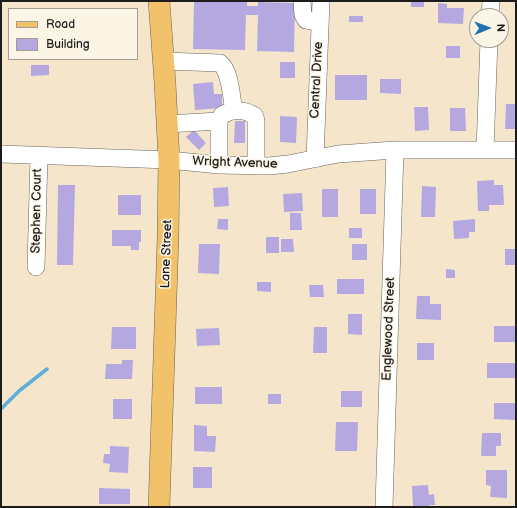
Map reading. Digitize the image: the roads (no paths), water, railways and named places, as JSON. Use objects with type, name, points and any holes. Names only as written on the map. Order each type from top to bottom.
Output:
[{"type":"main road","name":"Lane Street","points":[[159,1],[164,61],[169,160],[168,244],[159,507]]},
{"type":"street","points":[[302,1],[303,15],[306,20],[320,22]]},
{"type":"street","name":"Central Drive","points":[[315,159],[321,1]]},
{"type":"street","points":[[484,150],[489,48]]},
{"type":"street","points":[[164,61],[220,64],[224,67],[228,76],[234,110]]},
{"type":"street","points":[[219,165],[219,121],[222,115],[234,110],[248,112],[255,116],[256,166]]},
{"type":"street","points":[[167,124],[219,121]]},
{"type":"street","name":"Wright Avenue","points":[[1,154],[169,160],[219,165],[269,166],[288,164],[338,154],[395,150],[516,150]]},
{"type":"street","name":"Englewood Street","points":[[384,507],[395,150]]},
{"type":"street","name":"Stephen Court","points":[[36,267],[39,156]]},
{"type":"waterway","points":[[1,409],[19,391],[47,369]]}]
